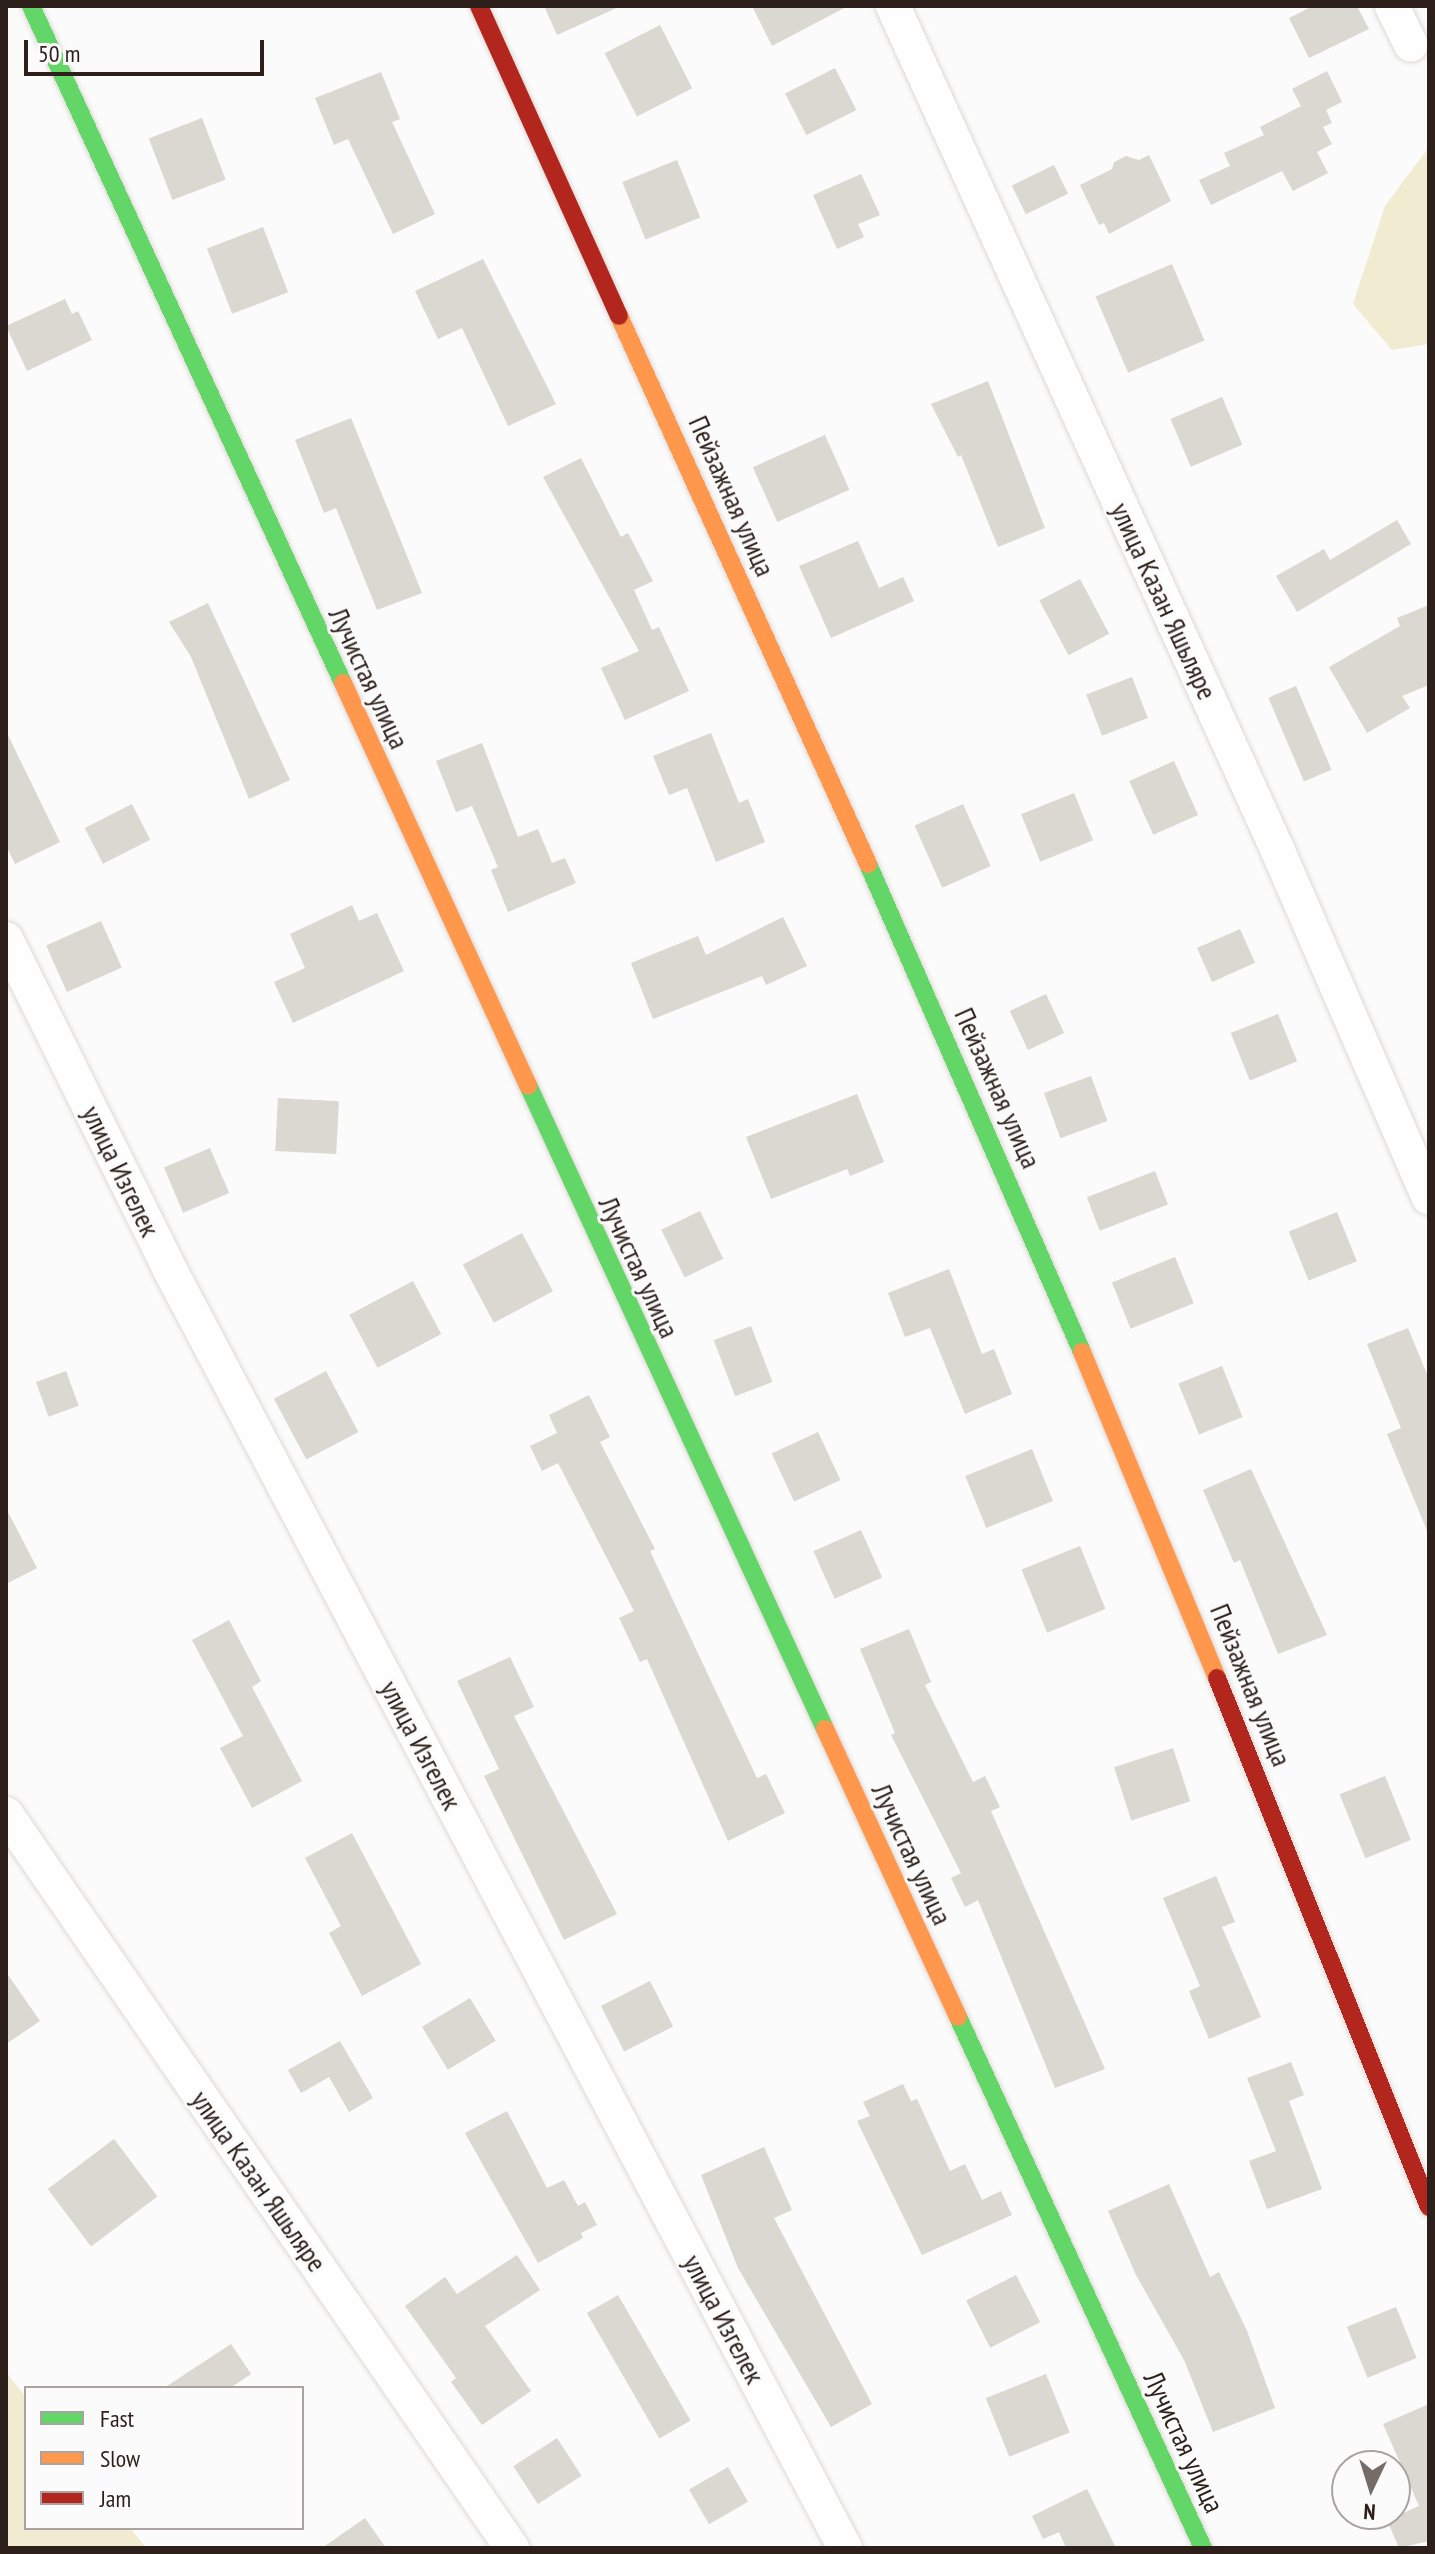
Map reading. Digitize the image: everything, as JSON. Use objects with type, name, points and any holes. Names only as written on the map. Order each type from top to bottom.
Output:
[{"type":"street","name":"Лучистая улица","points":[[31,6],[1203,2548]]},
{"type":"street","name":"Пейзажная улица","points":[[479,6],[919,977],[1125,1450],[1429,2207]]},
{"type":"street","name":"улица Казан Яшьляре","points":[[893,6],[1278,851],[1429,1198]]},
{"type":"street","points":[[1392,6],[1411,45]]},
{"type":"street","name":"улица Изгелек","points":[[6,939],[169,1268],[845,2548]]},
{"type":"street","name":"улица Казан Яшьляре","points":[[6,1814],[512,2548]]},
{"type":"shaded area","points":[[1429,147],[1429,344],[1392,350],[1353,304],[1385,206]]},
{"type":"shaded area","points":[[6,2372],[24,2394],[24,2530],[132,2530],[146,2548],[6,2548]]},
{"type":"building","points":[[544,6],[621,6],[557,35]]},
{"type":"building","points":[[752,6],[848,6],[772,46]]},
{"type":"building","points":[[1313,6],[1357,6],[1369,29],[1309,58],[1289,18]]},
{"type":"building","points":[[660,25],[692,88],[637,116],[605,53]]},
{"type":"building","points":[[835,68],[856,110],[806,135],[785,93]]},
{"type":"building","points":[[1327,71],[1342,102],[1326,110],[1332,123],[1323,127],[1332,144],[1317,152],[1328,173],[1293,191],[1282,171],[1211,205],[1199,180],[1230,166],[1224,153],[1264,135],[1260,127],[1301,106],[1292,89]]},
{"type":"building","points":[[381,72],[400,119],[392,122],[435,214],[393,234],[348,139],[334,145],[315,98]]},
{"type":"building","points":[[202,118],[226,180],[172,200],[149,138]]},
{"type":"building","points":[[1149,155],[1171,201],[1109,234],[1104,223],[1099,225],[1080,185],[1112,169],[1114,162],[1126,156],[1139,160]]},
{"type":"building","points":[[677,160],[700,217],[646,240],[622,182]]},
{"type":"building","points":[[1054,165],[1068,194],[1026,214],[1012,186]]},
{"type":"building","points":[[861,174],[880,215],[858,224],[864,237],[837,249],[813,195]]},
{"type":"building","points":[[263,227],[288,292],[232,314],[207,249]]},
{"type":"building","points":[[483,259],[556,404],[508,426],[462,328],[438,339],[415,291]]},
{"type":"building","points":[[1172,264],[1204,340],[1128,373],[1096,296]]},
{"type":"building","points":[[65,299],[72,314],[78,311],[92,340],[27,371],[6,326]]},
{"type":"building","points":[[988,381],[1045,528],[998,547],[961,455],[958,457],[931,404]]},
{"type":"building","points":[[1222,397],[1242,445],[1191,467],[1170,419]]},
{"type":"building","points":[[351,418],[422,593],[377,610],[336,508],[324,513],[295,440]]},
{"type":"building","points":[[825,435],[849,490],[777,522],[753,467]]},
{"type":"building","points":[[581,458],[621,537],[628,533],[653,581],[634,590],[652,630],[659,627],[689,691],[625,720],[601,668],[639,651],[543,477]]},
{"type":"building","points":[[1397,520],[1411,544],[1297,612],[1276,576],[1324,549],[1330,560]]},
{"type":"building","points":[[858,541],[879,588],[903,577],[914,601],[831,638],[799,566]]},
{"type":"building","points":[[1080,579],[1109,634],[1068,655],[1039,601]]},
{"type":"building","points":[[208,603],[290,780],[249,799],[191,657],[169,622]]},
{"type":"building","points":[[1429,605],[1429,685],[1402,696],[1410,708],[1367,733],[1329,667],[1400,626],[1397,618]]},
{"type":"building","points":[[1132,677],[1148,718],[1102,736],[1086,695]]},
{"type":"building","points":[[1296,686],[1332,770],[1304,781],[1268,698]]},
{"type":"building","points":[[6,731],[60,842],[15,864],[6,846]]},
{"type":"building","points":[[711,733],[739,803],[748,799],[765,842],[716,862],[687,788],[669,795],[653,756]]},
{"type":"building","points":[[482,743],[518,837],[538,829],[552,863],[565,858],[576,883],[508,912],[491,870],[498,867],[472,806],[456,812],[436,761]]},
{"type":"building","points":[[1174,761],[1198,815],[1153,835],[1129,781]]},
{"type":"building","points":[[1074,793],[1093,840],[1040,862],[1021,814]]},
{"type":"building","points":[[132,804],[150,840],[103,864],[85,828]]},
{"type":"building","points":[[963,804],[991,866],[942,888],[915,826]]},
{"type":"building","points":[[352,905],[359,921],[377,913],[404,971],[293,1023],[274,982],[305,968],[290,934]]},
{"type":"building","points":[[783,917],[807,966],[766,985],[762,976],[653,1019],[631,963],[698,936],[706,955]]},
{"type":"building","points":[[101,921],[122,968],[67,992],[46,945]]},
{"type":"building","points":[[1240,929],[1255,963],[1212,982],[1197,948]]},
{"type":"building","points":[[1046,994],[1064,1033],[1028,1050],[1010,1011]]},
{"type":"building","points":[[1278,1014],[1297,1061],[1250,1080],[1231,1033]]},
{"type":"building","points":[[1091,1076],[1107,1121],[1060,1138],[1044,1093]]},
{"type":"building","points":[[857,1094],[884,1162],[850,1176],[847,1169],[771,1199],[746,1137]]},
{"type":"building","points":[[278,1098],[339,1101],[336,1154],[275,1151]]},
{"type":"building","points":[[210,1148],[229,1193],[183,1213],[164,1168]]},
{"type":"building","points":[[1155,1171],[1168,1205],[1100,1231],[1087,1197]]},
{"type":"building","points":[[700,1211],[723,1259],[685,1277],[661,1230]]},
{"type":"building","points":[[1337,1212],[1357,1261],[1309,1281],[1289,1231]]},
{"type":"building","points":[[522,1233],[553,1291],[494,1323],[463,1264]]},
{"type":"building","points":[[1175,1257],[1194,1303],[1131,1329],[1112,1282]]},
{"type":"building","points":[[949,1269],[982,1354],[994,1349],[1012,1394],[965,1414],[930,1328],[905,1337],[888,1293]]},
{"type":"building","points":[[413,1281],[441,1334],[378,1368],[349,1315]]},
{"type":"building","points":[[751,1326],[773,1382],[735,1396],[714,1340]]},
{"type":"building","points":[[1408,1328],[1429,1379],[1428,1533],[1387,1434],[1401,1428],[1367,1344]]},
{"type":"building","points":[[1222,1366],[1243,1417],[1199,1435],[1178,1384]]},
{"type":"building","points":[[66,1371],[79,1406],[49,1417],[36,1382]]},
{"type":"building","points":[[326,1371],[358,1432],[306,1460],[274,1399]]},
{"type":"building","points":[[589,1395],[610,1437],[600,1442],[655,1549],[650,1551],[710,1679],[757,1778],[766,1774],[785,1813],[728,1841],[647,1659],[640,1662],[619,1618],[634,1611],[558,1463],[542,1471],[530,1446],[557,1433],[549,1415]]},
{"type":"building","points":[[818,1432],[840,1480],[794,1502],[772,1454]]},
{"type":"building","points":[[1032,1449],[1053,1501],[986,1528],[965,1476]]},
{"type":"building","points":[[1251,1469],[1327,1635],[1278,1654],[1240,1560],[1234,1563],[1203,1490]]},
{"type":"building","points":[[6,1508],[37,1568],[6,1584]]},
{"type":"building","points":[[861,1530],[882,1578],[835,1599],[813,1551]]},
{"type":"building","points":[[1080,1546],[1105,1609],[1047,1633],[1022,1570]]},
{"type":"building","points":[[229,1620],[261,1681],[252,1687],[302,1781],[252,1808],[220,1748],[243,1736],[192,1640]]},
{"type":"building","points":[[909,1629],[931,1682],[925,1685],[973,1782],[985,1776],[1000,1807],[991,1811],[1105,2069],[1055,2088],[978,1900],[965,1907],[951,1878],[961,1873],[891,1735],[895,1733],[860,1649]]},
{"type":"building","points":[[510,1657],[534,1707],[514,1716],[617,1914],[564,1940],[484,1776],[499,1769],[457,1681]]},
{"type":"building","points":[[1173,1748],[1190,1801],[1131,1820],[1114,1767]]},
{"type":"building","points":[[1385,1776],[1411,1840],[1365,1858],[1340,1794]]},
{"type":"building","points":[[352,1833],[421,1964],[362,1996],[329,1933],[341,1926],[305,1858]]},
{"type":"building","points":[[1216,1876],[1235,1922],[1222,1927],[1261,2017],[1209,2039],[1189,1991],[1200,1986],[1163,1898]]},
{"type":"building","points":[[6,1972],[40,2021],[6,2044]]},
{"type":"building","points":[[650,1981],[673,2026],[624,2051],[601,2006]]},
{"type":"building","points":[[470,1998],[496,2041],[448,2070],[422,2027]]},
{"type":"building","points":[[340,2041],[373,2098],[349,2112],[329,2077],[301,2093],[288,2070]]},
{"type":"building","points":[[1291,2062],[1304,2095],[1289,2101],[1322,2189],[1267,2209],[1249,2161],[1276,2151],[1247,2078]]},
{"type":"building","points":[[903,2084],[911,2101],[917,2099],[950,2171],[965,2164],[982,2200],[1001,2191],[1012,2215],[922,2255],[857,2121],[870,2116],[863,2102]]},
{"type":"building","points":[[507,2111],[547,2188],[564,2180],[578,2206],[585,2202],[597,2225],[581,2233],[583,2238],[538,2263],[465,2133]]},
{"type":"building","points":[[114,2139],[157,2197],[91,2246],[48,2189]]},
{"type":"building","points":[[764,2147],[792,2210],[774,2218],[872,2404],[831,2427],[738,2268],[701,2175]]},
{"type":"building","points":[[1169,2184],[1210,2277],[1219,2272],[1247,2331],[1275,2408],[1213,2432],[1184,2360],[1136,2275],[1108,2211]]},
{"type":"building","points":[[517,2255],[540,2290],[485,2326],[531,2391],[482,2425],[451,2382],[456,2378],[405,2306],[445,2277],[457,2294]]},
{"type":"building","points":[[1016,2275],[1040,2322],[990,2348],[966,2300]]},
{"type":"building","points":[[618,2295],[690,2421],[659,2439],[587,2313]]},
{"type":"building","points":[[1396,2307],[1417,2358],[1367,2378],[1347,2327]]},
{"type":"building","points":[[231,2344],[251,2374],[233,2386],[167,2386]]},
{"type":"building","points":[[1046,2374],[1070,2432],[1009,2457],[986,2398]]},
{"type":"building","points":[[1429,2404],[1429,2541],[1399,2548],[1391,2530],[1411,2530],[1411,2510],[1419,2506],[1411,2488],[1411,2450],[1394,2450],[1383,2424]]},
{"type":"building","points":[[557,2438],[582,2476],[538,2504],[513,2466]]},
{"type":"building","points":[[728,2467],[748,2502],[709,2524],[689,2490]]},
{"type":"building","points":[[1087,2489],[1116,2548],[1066,2548],[1059,2532],[1043,2539],[1032,2516]]},
{"type":"building","points":[[365,2518],[386,2548],[322,2548]]},
{"type":"traffic: fast","points":[[31,6],[343,683]]},
{"type":"traffic: fast","points":[[868,864],[1082,1352]]},
{"type":"traffic: fast","points":[[528,1085],[825,1729]]},
{"type":"traffic: fast","points":[[958,2017],[1203,2548]]},
{"type":"traffic: slow","points":[[619,316],[868,864]]},
{"type":"traffic: slow","points":[[343,683],[528,1085]]},
{"type":"traffic: slow","points":[[1082,1352],[1217,1678]]},
{"type":"traffic: slow","points":[[825,1729],[958,2017]]},
{"type":"traffic: jam","points":[[479,6],[619,316]]},
{"type":"traffic: jam","points":[[1217,1678],[1429,2207]]}]
